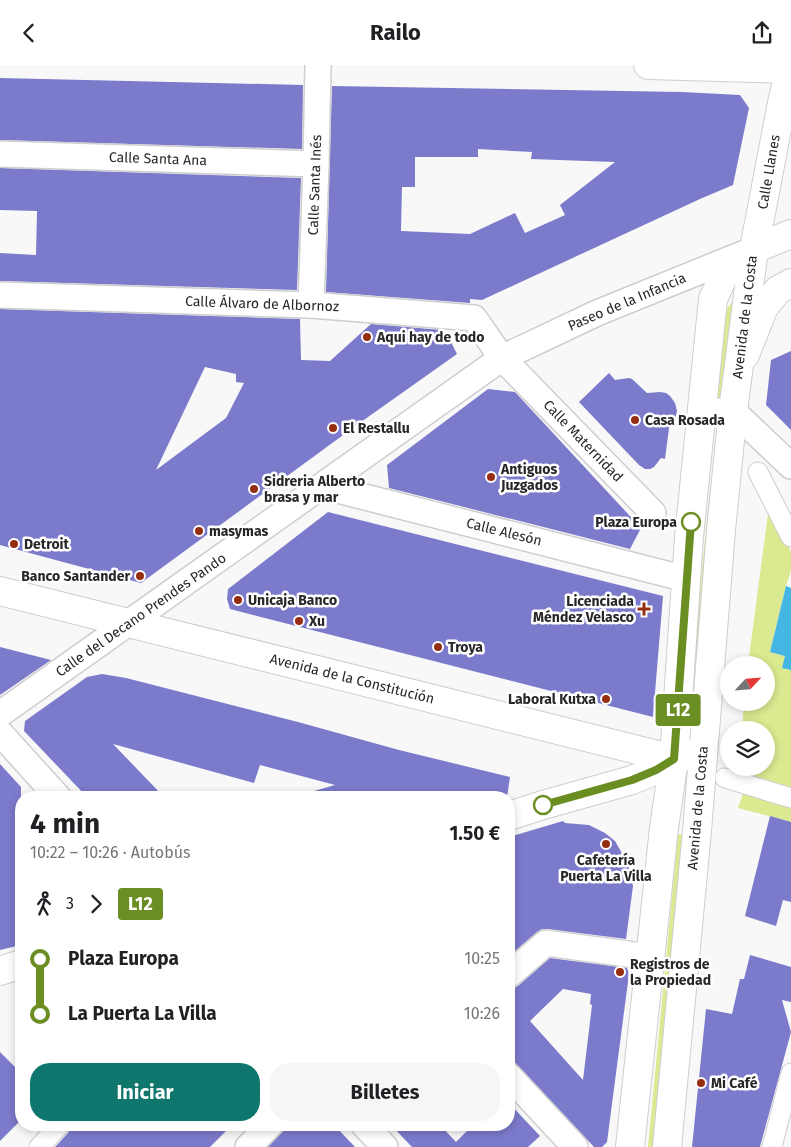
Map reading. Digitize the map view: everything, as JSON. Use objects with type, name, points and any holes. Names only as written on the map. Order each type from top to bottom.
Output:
[{"type":"main road","points":[[648,65],[791,67]]},
{"type":"main road","name":"Calle Llanes","points":[[754,249],[782,103],[791,67]]},
{"type":"main road","points":[[754,249],[791,234]]},
{"type":"main road","name":"Avenida de la Costa","points":[[667,1147],[696,841],[732,411],[740,366],[754,249]]},
{"type":"main road","name":"Avenida de la Costa","points":[[630,1147],[664,828],[674,759],[686,579],[713,299],[724,275],[754,249]]},
{"type":"main road","points":[[740,366],[764,307],[778,290],[791,283]]},
{"type":"main road","name":"Avenida de la Constitución","points":[[0,591],[674,759]]},
{"type":"main road","points":[[515,814],[632,780],[656,770],[674,759],[689,755],[704,747]]},
{"type":"main road","points":[[632,780],[642,781],[656,790],[664,828]]},
{"type":"main road","points":[[0,971],[15,966]]},
{"type":"street","name":"Calle Santa Inés","points":[[312,305],[318,65]]},
{"type":"street","name":"Calle Santa Ana","points":[[0,155],[316,164]]},
{"type":"street","name":"Paseo de la Infancia","points":[[502,358],[597,313],[754,249]]},
{"type":"street","name":"Calle Álvaro de Albornoz","points":[[0,295],[312,305],[474,317],[502,358]]},
{"type":"street","name":"Calle del Decano Prendes Pando","points":[[0,714],[502,358]]},
{"type":"street","name":"Calle Maternidad","points":[[502,358],[659,517]]},
{"type":"street","points":[[702,411],[732,411],[791,466]]},
{"type":"street","points":[[758,472],[791,537]]},
{"type":"street","name":"Calle Alesón","points":[[322,486],[686,579]]},
{"type":"street","points":[[0,733],[53,791]]},
{"type":"street","points":[[725,778],[791,798]]},
{"type":"street","points":[[515,970],[546,943],[650,957]]},
{"type":"street","points":[[639,1147],[643,1028]]},
{"type":"street","points":[[774,1146],[791,1073]]},
{"type":"street","points":[[515,1083],[563,1143]]},
{"type":"street","points":[[39,1147],[54,1131]]},
{"type":"street","points":[[248,1147],[264,1131]]},
{"type":"street","points":[[370,1131],[385,1147]]},
{"type":"green space","points":[[735,298],[724,400],[717,400],[726,310]]},
{"type":"green space","points":[[709,498],[717,498],[695,724],[687,724]]},
{"type":"green space","points":[[769,506],[791,552],[791,571],[770,652],[785,656],[783,667],[791,670],[791,790],[742,776],[775,776],[775,721],[743,721],[743,711],[775,711],[775,656],[749,656]]},
{"type":"green space","points":[[743,793],[791,806],[791,822],[738,808]]},
{"type":"green space","points":[[678,834],[686,835],[657,1147],[648,1147]]},
{"type":"water","points":[[786,586],[791,588],[791,670],[782,668],[785,656],[770,652]]},
{"type":"building","points":[[0,78],[303,85],[302,149],[0,140]]},
{"type":"building","points":[[332,86],[682,92],[740,95],[749,108],[733,185],[482,300],[470,299],[470,303],[326,292]],"holes":[[[478,149],[532,152],[531,159],[615,162],[560,205],[565,215],[525,233],[515,213],[470,234],[401,231],[402,187],[415,187],[415,157],[478,157]]]},
{"type":"building","points":[[0,168],[301,178],[297,290],[0,281],[0,253],[36,255],[37,211],[0,210]]},
{"type":"building","points":[[0,309],[300,319],[301,360],[330,361],[371,324],[442,330],[448,336],[457,354],[141,583],[0,545]],"holes":[[[205,367],[236,374],[236,382],[244,383],[226,418],[156,470]]]},
{"type":"building","points":[[791,351],[791,430],[766,405],[771,360]]},
{"type":"building","name":"Casa Rosada","points":[[609,373],[615,380],[632,379],[647,393],[666,393],[675,403],[677,411],[669,428],[665,459],[661,458],[650,469],[645,469],[639,465],[579,402]]},
{"type":"building","name":"Antiguos Juzgados","points":[[488,389],[515,392],[641,528],[630,549],[389,488],[387,465]]},
{"type":"building","points":[[328,512],[663,596],[653,717],[230,609],[227,599],[228,589]]},
{"type":"building","points":[[0,647],[51,660],[0,695]]},
{"type":"building","points":[[102,674],[126,678],[399,750],[510,777],[508,791],[314,791],[335,785],[260,765],[254,783],[113,744],[158,791],[81,791],[24,731],[25,721],[87,677]]},
{"type":"building","points":[[0,764],[21,787],[21,791],[15,791],[15,946],[0,950]]},
{"type":"building","points":[[770,816],[791,822],[791,902],[783,900],[776,926],[745,916]]},
{"type":"building","points":[[563,821],[565,823],[589,825],[605,833],[615,841],[623,855],[626,855],[633,886],[626,939],[542,929],[515,951],[515,835]]},
{"type":"building","points":[[750,955],[791,967],[791,1002],[782,1000],[791,1032],[760,1147],[692,1147],[706,1009],[732,1014],[740,979],[744,979]]},
{"type":"building","points":[[550,958],[627,968],[629,974],[607,1142],[602,1147],[594,1147],[515,1062],[515,988]],"holes":[[[563,989],[591,994],[590,1004],[592,1005],[583,1080],[530,1021]]]},
{"type":"building","points":[[0,1052],[15,1067],[15,1126],[0,1141]]},
{"type":"building","points":[[515,1109],[540,1136],[528,1147],[412,1147],[397,1131],[446,1131],[456,1142],[467,1131],[515,1131]]},
{"type":"building","points":[[69,1131],[226,1131],[210,1147],[55,1147]]},
{"type":"building","points":[[283,1131],[340,1131],[355,1147],[268,1147]]},
{"type":"bus line","name":"L12","points":[[543,805],[632,780],[656,770],[674,759],[691,522]]},
{"type":"place","name":"Aqui hay de todo","points":[[367,337]]},
{"type":"place","name":"Casa Rosada","points":[[635,420]]},
{"type":"place","name":"El Restallu","points":[[333,428]]},
{"type":"place","name":"Antiguos Juzgados","points":[[491,477]]},
{"type":"place","name":"Sidreria Alberto brasa y mar","points":[[254,489]]},
{"type":"place","name":"Plaza Europa","points":[[691,522]]},
{"type":"place","name":"masymas","points":[[199,531]]},
{"type":"place","name":"Detroit","points":[[14,544]]},
{"type":"place","name":"Banco Santander","points":[[140,576]]},
{"type":"place","name":"Unicaja Banco","points":[[238,600]]},
{"type":"place","name":"Licenciada Méndez Velasco","points":[[644,609]]},
{"type":"place","name":"Xu","points":[[299,621]]},
{"type":"place","name":"Troya","points":[[438,647]]},
{"type":"place","name":"Laboral Kutxa","points":[[606,699]]},
{"type":"place","name":"Cafetería Puerta La Villa","points":[[606,844]]},
{"type":"place","name":"Registros de la Propiedad","points":[[620,972]]},
{"type":"place","name":"Mi Café","points":[[701,1083]]}]
